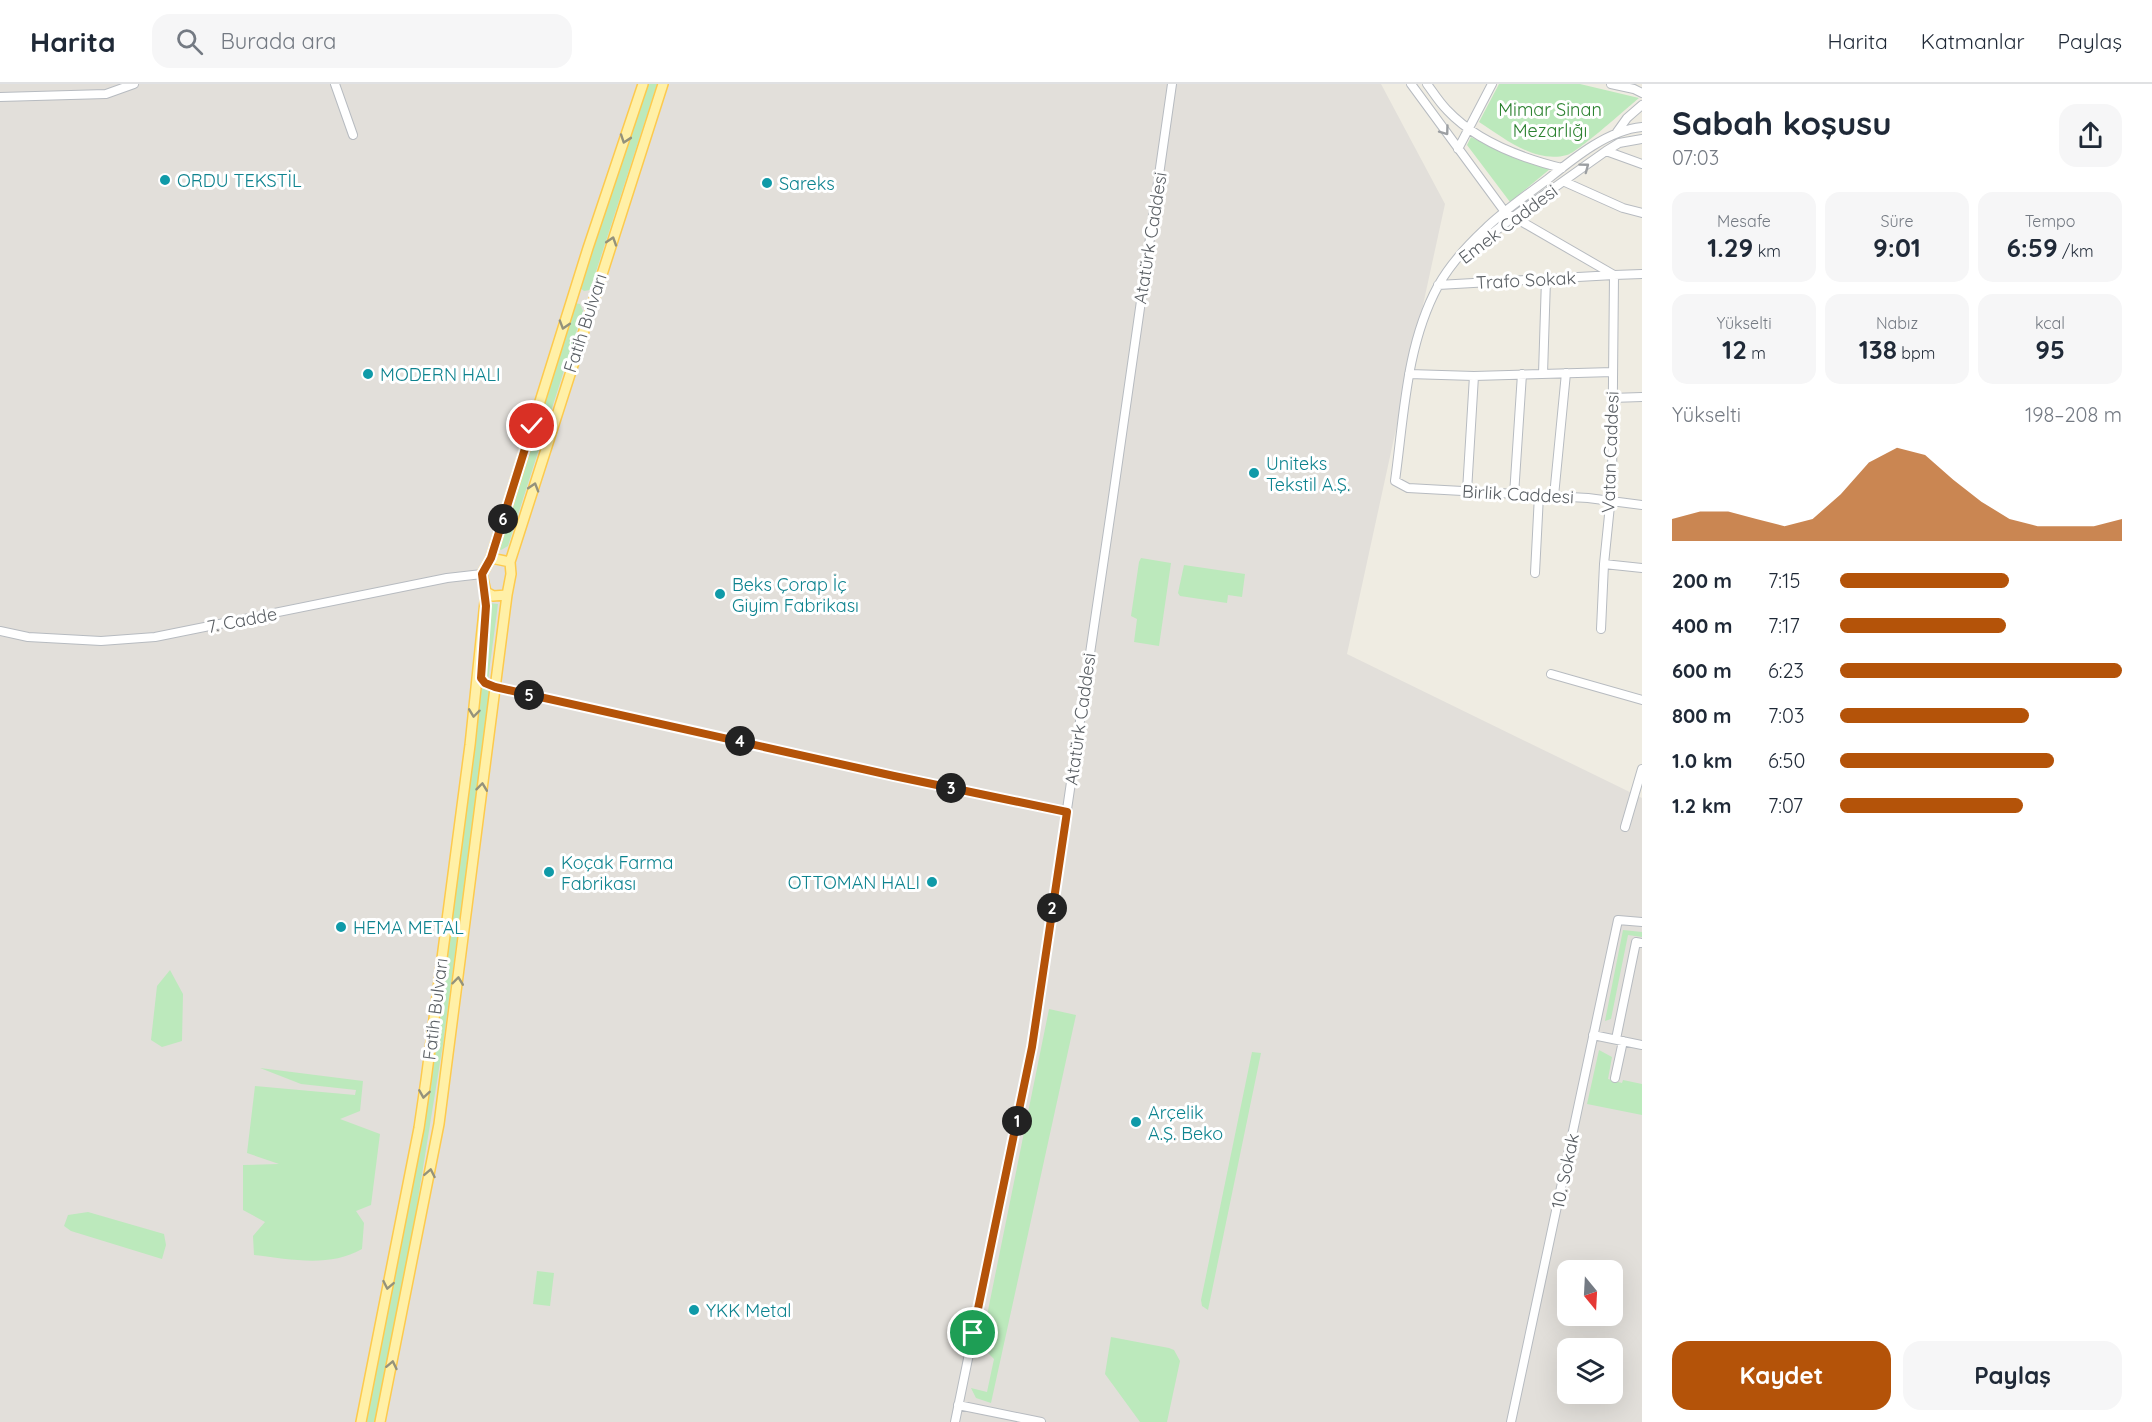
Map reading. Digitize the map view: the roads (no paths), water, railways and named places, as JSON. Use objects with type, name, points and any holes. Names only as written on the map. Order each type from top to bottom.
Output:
[{"type":"main road","name":"Fatih Bulvarı","points":[[361,1422],[419,1128],[481,650],[486,592],[482,574],[491,558],[588,248],[643,84]]},
{"type":"main road","name":"Fatih Bulvarı","points":[[380,1422],[439,1124],[511,574],[510,562],[663,84]]},
{"type":"main road","points":[[491,558],[510,562]]},
{"type":"main road","points":[[486,592],[493,596],[507,595]]},
{"type":"street","points":[[0,97],[106,94],[134,84]]},
{"type":"street","points":[[335,84],[353,135]]},
{"type":"street","name":"Atatürk Caddesi","points":[[955,1422],[1032,1047],[1172,84]]},
{"type":"street","points":[[1411,84],[1505,212],[1614,274]]},
{"type":"street","points":[[1427,84],[1447,111],[1502,148],[1562,168]]},
{"type":"street","points":[[1458,149],[1492,84]]},
{"type":"street","points":[[1611,84],[1634,88],[1642,93]]},
{"type":"street","points":[[1620,143],[1616,132],[1642,105]]},
{"type":"street","name":"Emek Caddesi","points":[[1453,265],[1484,229],[1562,168],[1616,132],[1627,128],[1642,127]]},
{"type":"street","name":"Emek Caddesi","points":[[1453,265],[1513,218],[1606,151],[1620,143],[1642,139]]},
{"type":"street","points":[[1606,151],[1642,164]]},
{"type":"street","points":[[1565,182],[1623,208],[1642,213]]},
{"type":"street","points":[[1453,265],[1438,285],[1418,336],[1409,374],[1474,376],[1613,372]]},
{"type":"street","name":"Vatan Caddesi","points":[[1601,629],[1604,564],[1612,486],[1611,398],[1614,274]]},
{"type":"street","name":"Trafo Sokak","points":[[1438,285],[1642,274]]},
{"type":"street","points":[[1543,374],[1546,279]]},
{"type":"street","points":[[1554,496],[1566,373]]},
{"type":"street","name":"Birlik Caddesi","points":[[1409,374],[1395,481],[1408,489],[1554,496],[1642,505]]},
{"type":"street","points":[[1514,495],[1522,374]]},
{"type":"street","points":[[1467,491],[1474,376]]},
{"type":"street","points":[[1611,398],[1642,397]]},
{"type":"street","points":[[1535,573],[1539,495]]},
{"type":"street","points":[[1604,564],[1642,568]]},
{"type":"street","name":"7. Cadde","points":[[0,631],[28,637],[100,641],[155,637],[447,578],[482,574]]},
{"type":"street","points":[[481,650],[481,678],[485,683],[495,687],[1067,812]]},
{"type":"street","points":[[1551,674],[1642,700]]},
{"type":"street","points":[[1625,827],[1642,769]]},
{"type":"street","name":"10. Sokak","points":[[1511,1422],[1618,920],[1642,922]]},
{"type":"street","points":[[1615,1078],[1636,942],[1642,943]]},
{"type":"street","points":[[1593,1035],[1642,1045]]},
{"type":"street","points":[[958,1404],[1041,1422]]},
{"type":"place","name":"ORDU TEKSTİL","points":[[165,180]]},
{"type":"place","name":"Sareks","points":[[767,183]]},
{"type":"place","name":"MODERN HALI","points":[[368,374]]},
{"type":"place","name":"Uniteks Tekstil A.Ş.","points":[[1254,473]]},
{"type":"place","name":"Beks Çorap İç Giyim Fabrikası","points":[[720,594]]},
{"type":"place","name":"Koçak Farma Fabrikası","points":[[549,872]]},
{"type":"place","name":"OTTOMAN HALI","points":[[932,882]]},
{"type":"place","name":"HEMA METAL","points":[[341,927]]},
{"type":"place","name":"Arçelik A.Ş. Beko","points":[[1136,1122]]},
{"type":"place","name":"YKK Metal","points":[[694,1310]]},
{"type":"park label","name":"Mimar Sinan Mezarlığı","points":[[1550,120]]}]
